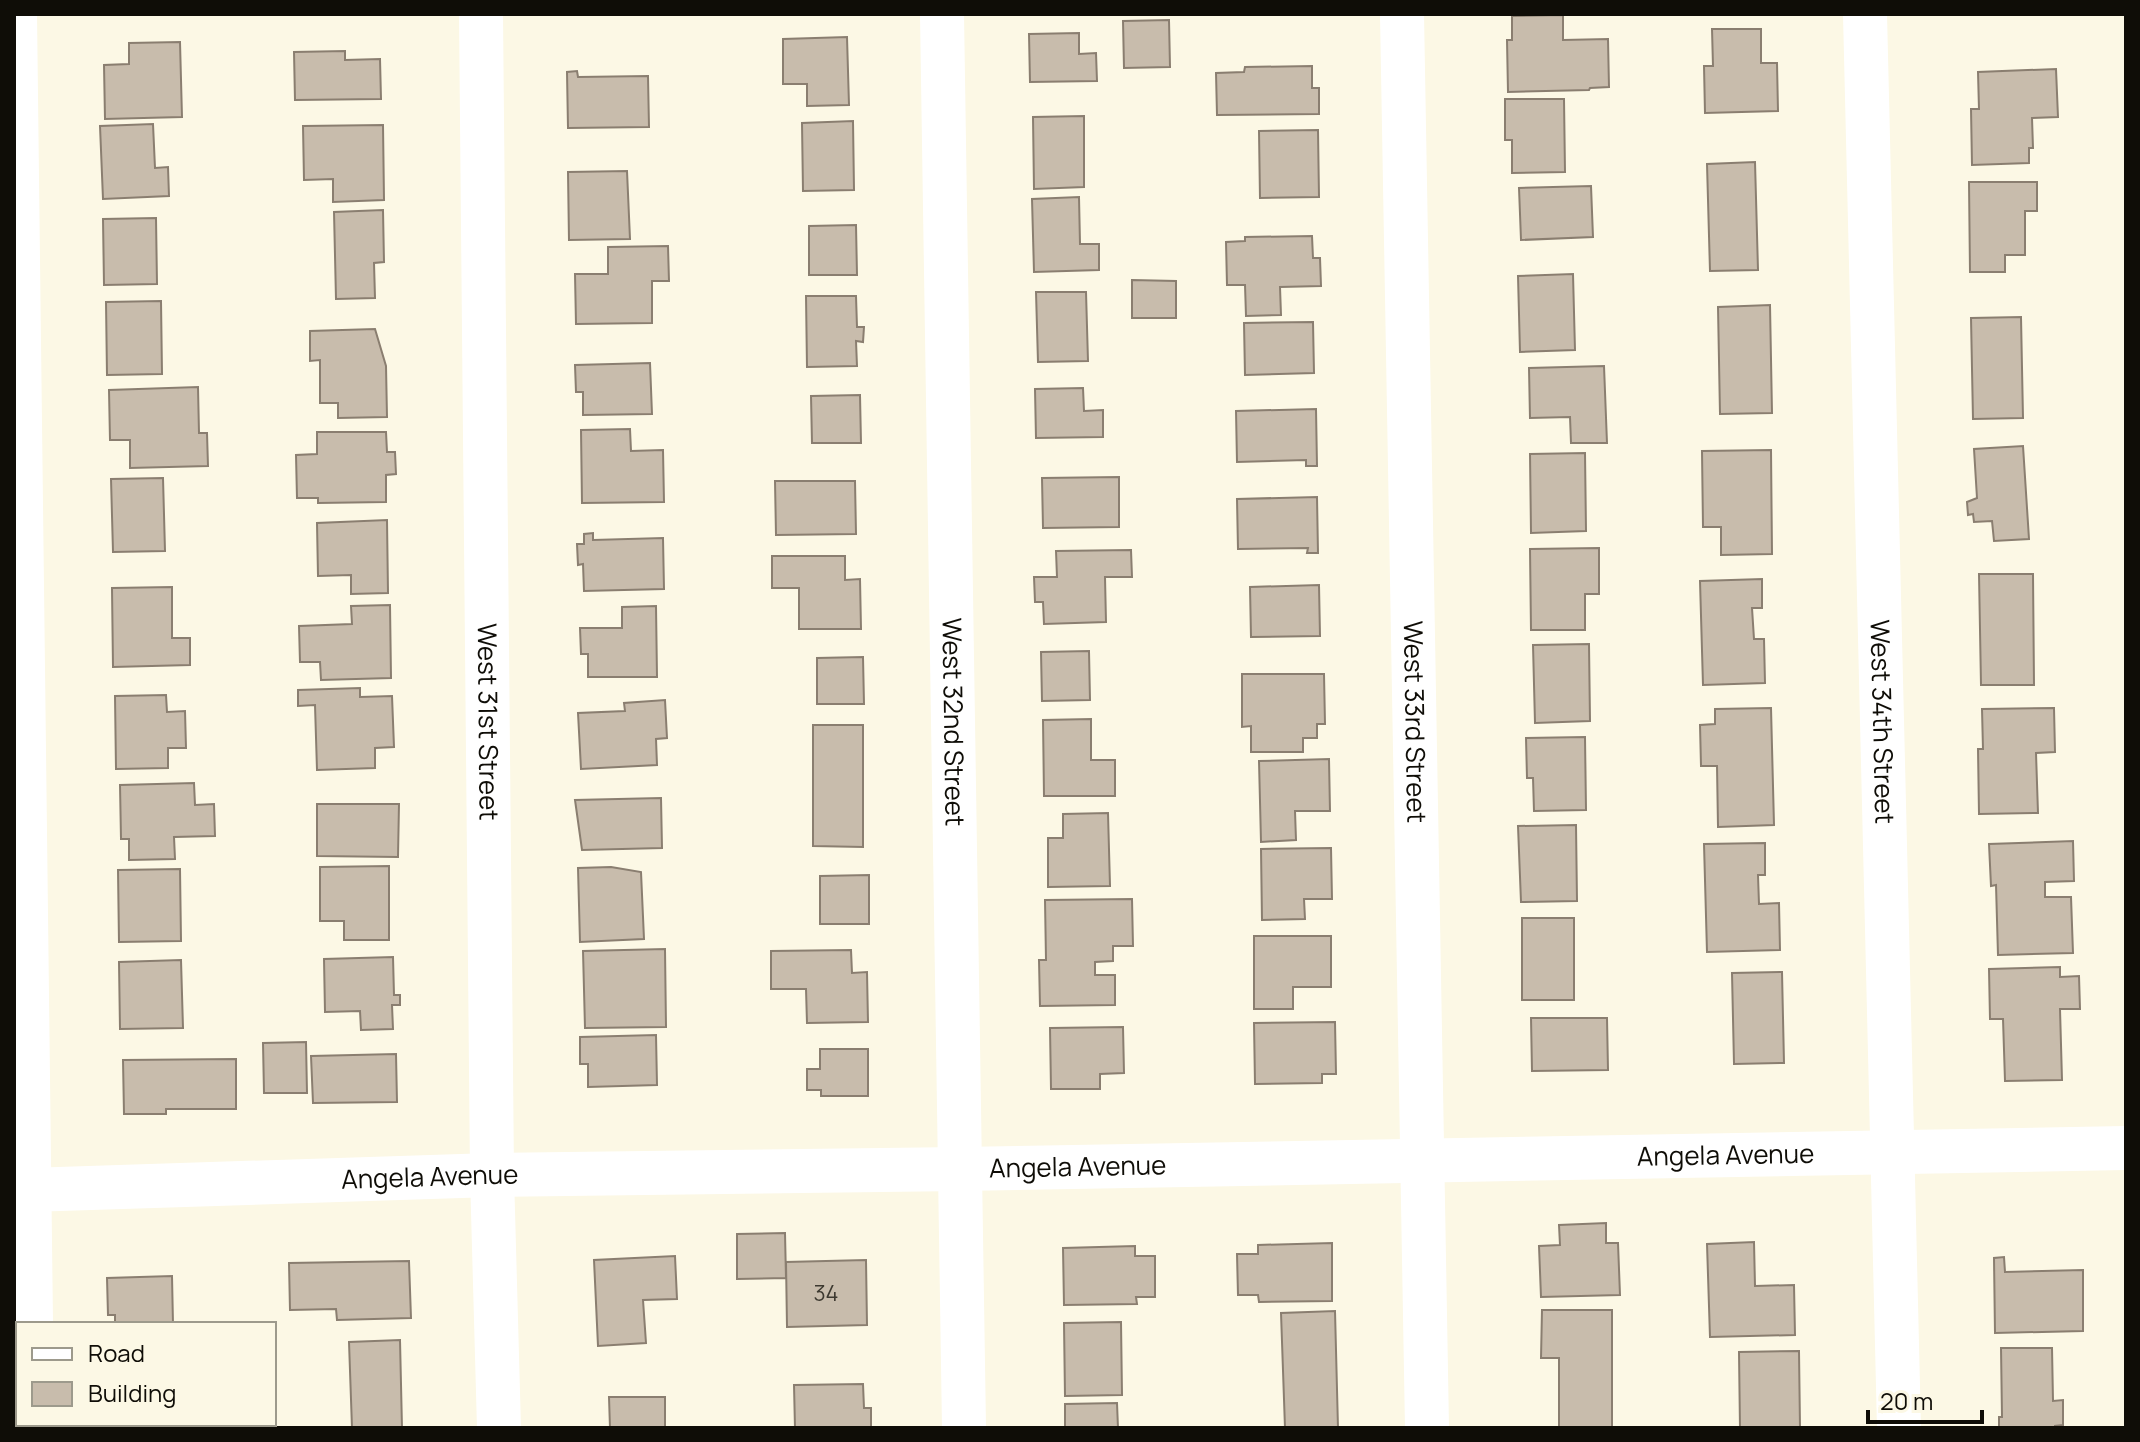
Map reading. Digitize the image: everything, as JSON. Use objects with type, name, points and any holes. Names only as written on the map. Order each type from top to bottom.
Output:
[{"type":"street","points":[[15,14],[31,1322]]},
{"type":"street","name":"West 31st Street","points":[[481,14],[492,1175],[499,1428]]},
{"type":"street","name":"West 32nd Street","points":[[942,14],[964,1428]]},
{"type":"street","name":"West 33rd Street","points":[[1402,14],[1427,1428]]},
{"type":"street","name":"West 34th Street","points":[[1865,14],[1899,1428]]},
{"type":"street","name":"Angela Avenue","points":[[28,1190],[492,1175],[2126,1148]]},
{"type":"building","points":[[1563,15],[1563,40],[1608,39],[1609,87],[1508,92],[1507,40],[1512,40],[1512,16]]},
{"type":"building","points":[[1169,20],[1170,67],[1124,68],[1123,21]]},
{"type":"building","points":[[1712,29],[1761,29],[1761,63],[1777,63],[1778,111],[1705,113],[1704,66],[1713,66]]},
{"type":"building","points":[[1079,33],[1079,54],[1096,53],[1097,81],[1030,82],[1029,34]]},
{"type":"building","points":[[847,37],[849,105],[807,106],[807,84],[783,84],[783,39]]},
{"type":"building","points":[[180,42],[182,117],[105,119],[104,65],[129,64],[129,43]]},
{"type":"building","points":[[345,51],[345,60],[380,59],[381,99],[295,100],[294,52]]},
{"type":"building","points":[[1312,66],[1312,88],[1319,88],[1319,114],[1217,115],[1216,73],[1244,72],[1245,67]]},
{"type":"building","points":[[2056,69],[2058,117],[2032,118],[2033,148],[2029,148],[2029,163],[1972,165],[1971,109],[1979,109],[1978,72]]},
{"type":"building","points":[[577,71],[578,77],[648,76],[649,127],[568,128],[567,72]]},
{"type":"building","points":[[1505,99],[1564,99],[1565,172],[1512,173],[1512,140],[1505,140]]},
{"type":"building","points":[[1084,116],[1084,187],[1034,189],[1033,117]]},
{"type":"building","points":[[853,121],[854,190],[803,191],[802,123]]},
{"type":"building","points":[[153,124],[155,168],[168,167],[169,196],[103,199],[100,126]]},
{"type":"building","points":[[383,125],[384,200],[333,202],[333,179],[304,180],[303,126]]},
{"type":"building","points":[[1318,130],[1319,197],[1260,198],[1259,131]]},
{"type":"building","points":[[1755,162],[1758,270],[1710,271],[1707,164]]},
{"type":"building","points":[[627,171],[630,239],[569,240],[568,172]]},
{"type":"building","points":[[1969,182],[2037,182],[2037,211],[2025,211],[2025,255],[2005,255],[2005,272],[1970,272]]},
{"type":"building","points":[[1591,186],[1593,237],[1521,240],[1519,188]]},
{"type":"building","points":[[1079,197],[1080,244],[1099,244],[1099,270],[1034,272],[1032,199]]},
{"type":"building","points":[[383,210],[384,262],[374,263],[375,298],[336,299],[334,212]]},
{"type":"building","points":[[156,218],[157,284],[104,285],[103,219]]},
{"type":"building","points":[[856,225],[857,275],[809,275],[809,226]]},
{"type":"building","points":[[1312,236],[1313,258],[1320,258],[1321,286],[1280,287],[1281,315],[1246,316],[1245,285],[1227,285],[1226,242],[1245,241],[1245,237]]},
{"type":"building","points":[[668,246],[669,281],[652,281],[652,323],[576,324],[575,274],[608,274],[608,247]]},
{"type":"building","points":[[1573,274],[1575,350],[1520,352],[1518,276]]},
{"type":"building","points":[[1132,280],[1176,281],[1176,318],[1132,318]]},
{"type":"building","points":[[1036,292],[1086,292],[1088,361],[1038,362]]},
{"type":"building","points":[[806,296],[856,296],[857,327],[864,327],[863,342],[856,341],[857,366],[807,367]]},
{"type":"building","points":[[161,301],[162,374],[107,375],[106,302]]},
{"type":"building","points":[[1770,305],[1772,413],[1720,414],[1718,307]]},
{"type":"building","points":[[2021,317],[2023,418],[1973,419],[1971,318]]},
{"type":"building","points":[[1313,322],[1314,373],[1245,375],[1244,323]]},
{"type":"building","points":[[375,329],[386,366],[387,417],[338,418],[338,403],[320,403],[320,360],[310,361],[310,331]]},
{"type":"building","points":[[650,363],[652,414],[583,415],[583,392],[576,392],[575,365]]},
{"type":"building","points":[[1604,366],[1607,443],[1571,443],[1570,417],[1530,418],[1529,368]]},
{"type":"building","points":[[198,387],[199,433],[207,433],[208,466],[130,468],[130,440],[110,440],[109,390]]},
{"type":"building","points":[[1083,388],[1084,411],[1103,410],[1103,437],[1036,438],[1035,389]]},
{"type":"building","points":[[860,395],[861,443],[812,443],[811,396]]},
{"type":"building","points":[[1316,409],[1317,466],[1306,466],[1306,460],[1237,462],[1236,411]]},
{"type":"building","points":[[630,429],[631,451],[663,450],[664,502],[582,503],[581,430]]},
{"type":"building","points":[[317,432],[386,432],[387,452],[395,452],[396,474],[386,475],[386,502],[318,503],[318,498],[297,498],[296,455],[317,454]]},
{"type":"building","points":[[2023,446],[2029,539],[1994,541],[1992,521],[1974,522],[1973,514],[1968,515],[1967,502],[1977,498],[1974,449]]},
{"type":"building","points":[[1771,450],[1772,554],[1721,555],[1721,527],[1703,527],[1702,451]]},
{"type":"building","points":[[1585,453],[1586,531],[1531,533],[1530,454]]},
{"type":"building","points":[[1119,477],[1119,527],[1043,528],[1042,478]]},
{"type":"building","points":[[163,478],[165,551],[113,552],[111,479]]},
{"type":"building","points":[[775,481],[855,481],[856,534],[776,535]]},
{"type":"building","points":[[1317,497],[1318,553],[1307,553],[1308,548],[1238,549],[1237,499]]},
{"type":"building","points":[[387,520],[388,593],[351,594],[351,575],[318,576],[317,523]]},
{"type":"building","points":[[593,533],[593,540],[663,538],[664,589],[584,591],[583,564],[578,565],[577,544],[584,544],[584,534]]},
{"type":"building","points":[[1599,548],[1599,594],[1585,594],[1585,630],[1531,630],[1530,549]]},
{"type":"building","points":[[1131,550],[1132,577],[1105,577],[1106,622],[1044,624],[1043,602],[1035,602],[1034,577],[1057,577],[1056,551]]},
{"type":"building","points":[[772,556],[845,556],[845,580],[860,579],[861,629],[799,629],[799,588],[772,588]]},
{"type":"building","points":[[1979,574],[2033,574],[2034,685],[1981,685]]},
{"type":"building","points":[[1762,579],[1762,608],[1752,608],[1754,639],[1764,639],[1765,683],[1703,685],[1700,581]]},
{"type":"building","points":[[1319,585],[1320,636],[1251,637],[1250,587]]},
{"type":"building","points":[[172,587],[172,638],[190,638],[190,665],[113,667],[112,588]]},
{"type":"building","points":[[390,605],[391,678],[321,680],[320,662],[300,662],[299,626],[352,624],[351,606]]},
{"type":"building","points":[[656,606],[657,677],[588,677],[588,654],[581,654],[580,628],[622,628],[622,607]]},
{"type":"building","points":[[1589,644],[1590,721],[1535,723],[1533,645]]},
{"type":"building","points":[[1089,651],[1090,700],[1042,701],[1041,652]]},
{"type":"building","points":[[863,657],[864,704],[817,704],[817,658]]},
{"type":"building","points":[[1242,674],[1324,674],[1325,724],[1317,724],[1317,738],[1303,738],[1303,752],[1251,752],[1251,726],[1242,727]]},
{"type":"building","points":[[360,688],[360,697],[392,696],[394,747],[375,748],[375,768],[317,770],[315,705],[298,706],[298,690]]},
{"type":"building","points":[[166,695],[167,712],[185,711],[186,748],[168,748],[168,768],[116,769],[115,696]]},
{"type":"building","points":[[665,700],[667,738],[656,739],[657,765],[581,769],[578,713],[625,711],[624,703]]},
{"type":"building","points":[[1771,708],[1774,825],[1718,827],[1717,766],[1701,766],[1700,725],[1715,724],[1715,709]]},
{"type":"building","points":[[2054,708],[2055,752],[2036,753],[2038,813],[1979,814],[1978,749],[1983,749],[1982,709]]},
{"type":"building","points":[[1091,719],[1091,760],[1115,760],[1115,796],[1044,796],[1043,720]]},
{"type":"building","points":[[813,725],[863,725],[863,847],[813,846]]},
{"type":"building","points":[[1585,737],[1586,810],[1534,811],[1533,778],[1527,778],[1526,738]]},
{"type":"building","points":[[1329,759],[1330,811],[1295,811],[1296,840],[1261,842],[1259,761]]},
{"type":"building","points":[[194,783],[195,805],[214,804],[215,836],[174,837],[175,859],[129,860],[129,839],[121,839],[120,785]]},
{"type":"building","points":[[661,798],[662,848],[582,850],[575,800]]},
{"type":"building","points":[[317,804],[399,804],[398,857],[317,856]]},
{"type":"building","points":[[1108,813],[1110,886],[1048,887],[1048,838],[1063,838],[1063,814]]},
{"type":"building","points":[[1576,825],[1577,901],[1521,902],[1518,826]]},
{"type":"building","points":[[2073,841],[2074,881],[2045,882],[2045,897],[2071,897],[2073,953],[1998,955],[1996,885],[1991,886],[1989,844]]},
{"type":"building","points":[[1765,843],[1765,875],[1758,875],[1759,904],[1779,903],[1780,950],[1707,952],[1704,844]]},
{"type":"building","points":[[1331,848],[1332,899],[1304,899],[1305,919],[1262,920],[1261,849]]},
{"type":"building","points":[[389,866],[389,940],[344,940],[344,921],[320,921],[320,867]]},
{"type":"building","points":[[611,867],[641,872],[644,939],[580,942],[578,868]]},
{"type":"building","points":[[180,869],[181,941],[119,942],[118,870]]},
{"type":"building","points":[[869,875],[869,924],[820,924],[820,876]]},
{"type":"building","points":[[1132,899],[1133,946],[1113,946],[1113,961],[1095,962],[1095,975],[1115,975],[1115,1005],[1040,1006],[1039,960],[1046,960],[1045,900]]},
{"type":"building","points":[[1522,918],[1574,918],[1574,1000],[1522,1000]]},
{"type":"building","points":[[1254,936],[1331,936],[1331,987],[1293,987],[1293,1009],[1254,1009]]},
{"type":"building","points":[[665,949],[666,1027],[585,1028],[583,951]]},
{"type":"building","points":[[851,950],[852,973],[867,972],[868,1022],[807,1023],[806,989],[771,989],[771,951]]},
{"type":"building","points":[[393,957],[394,995],[400,995],[400,1005],[392,1005],[393,1029],[361,1030],[360,1011],[325,1012],[324,959]]},
{"type":"building","points":[[181,960],[183,1028],[120,1029],[119,962]]},
{"type":"building","points":[[2060,967],[2060,977],[2079,976],[2080,1009],[2060,1009],[2062,1080],[2005,1081],[2003,1019],[1990,1019],[1989,969]]},
{"type":"building","points":[[1782,972],[1784,1063],[1734,1064],[1732,973]]},
{"type":"building","points":[[1531,1018],[1607,1018],[1608,1070],[1532,1071]]},
{"type":"building","points":[[1335,1022],[1336,1074],[1322,1074],[1322,1083],[1255,1084],[1254,1023]]},
{"type":"building","points":[[1123,1027],[1124,1073],[1100,1074],[1100,1089],[1051,1089],[1050,1028]]},
{"type":"building","points":[[656,1035],[657,1085],[588,1087],[588,1064],[580,1064],[580,1037]]},
{"type":"building","points":[[306,1042],[307,1093],[264,1093],[263,1043]]},
{"type":"building","points":[[820,1049],[868,1049],[868,1096],[821,1096],[821,1090],[807,1090],[807,1069],[820,1069]]},
{"type":"building","points":[[396,1054],[397,1102],[313,1103],[311,1056]]},
{"type":"building","points":[[236,1059],[236,1109],[166,1109],[166,1114],[124,1114],[123,1060]]},
{"type":"building","points":[[1606,1223],[1606,1243],[1618,1243],[1620,1295],[1541,1297],[1539,1246],[1560,1245],[1559,1225]]},
{"type":"building","points":[[785,1233],[786,1278],[737,1279],[737,1234]]},
{"type":"building","points":[[1754,1242],[1755,1286],[1794,1285],[1795,1335],[1710,1337],[1707,1244]]},
{"type":"building","points":[[1332,1243],[1332,1301],[1259,1302],[1258,1295],[1238,1295],[1237,1254],[1258,1254],[1258,1245]]},
{"type":"building","points":[[1135,1246],[1135,1256],[1155,1256],[1155,1297],[1136,1297],[1137,1304],[1064,1305],[1063,1248]]},
{"type":"building","points":[[675,1256],[677,1299],[643,1300],[646,1343],[598,1346],[594,1260]]},
{"type":"building","points":[[2004,1257],[2005,1272],[2083,1270],[2083,1331],[1995,1333],[1994,1258]]},
{"type":"building","points":[[866,1260],[867,1325],[787,1327],[786,1262]]},
{"type":"building","points":[[409,1261],[411,1318],[337,1320],[336,1309],[290,1310],[289,1263]]},
{"type":"building","points":[[172,1276],[173,1322],[115,1322],[115,1315],[108,1315],[107,1278]]},
{"type":"building","points":[[1542,1310],[1612,1310],[1612,1427],[1559,1428],[1559,1358],[1541,1358]]},
{"type":"building","points":[[1335,1311],[1338,1428],[1285,1428],[1281,1313]]},
{"type":"building","points":[[1121,1322],[1122,1395],[1065,1396],[1064,1323]]},
{"type":"building","points":[[400,1340],[402,1428],[352,1428],[349,1342]]},
{"type":"building","points":[[2001,1348],[2052,1348],[2053,1401],[2063,1400],[2063,1425],[2055,1428],[1999,1428],[1999,1417],[2002,1417]]},
{"type":"building","points":[[1799,1351],[1800,1428],[1740,1428],[1739,1352]]},
{"type":"building","points":[[863,1384],[864,1408],[871,1408],[871,1428],[795,1428],[794,1385]]},
{"type":"building","points":[[609,1397],[665,1397],[665,1428],[610,1428]]},
{"type":"building","points":[[1117,1403],[1118,1428],[1065,1428],[1065,1404]]}]
